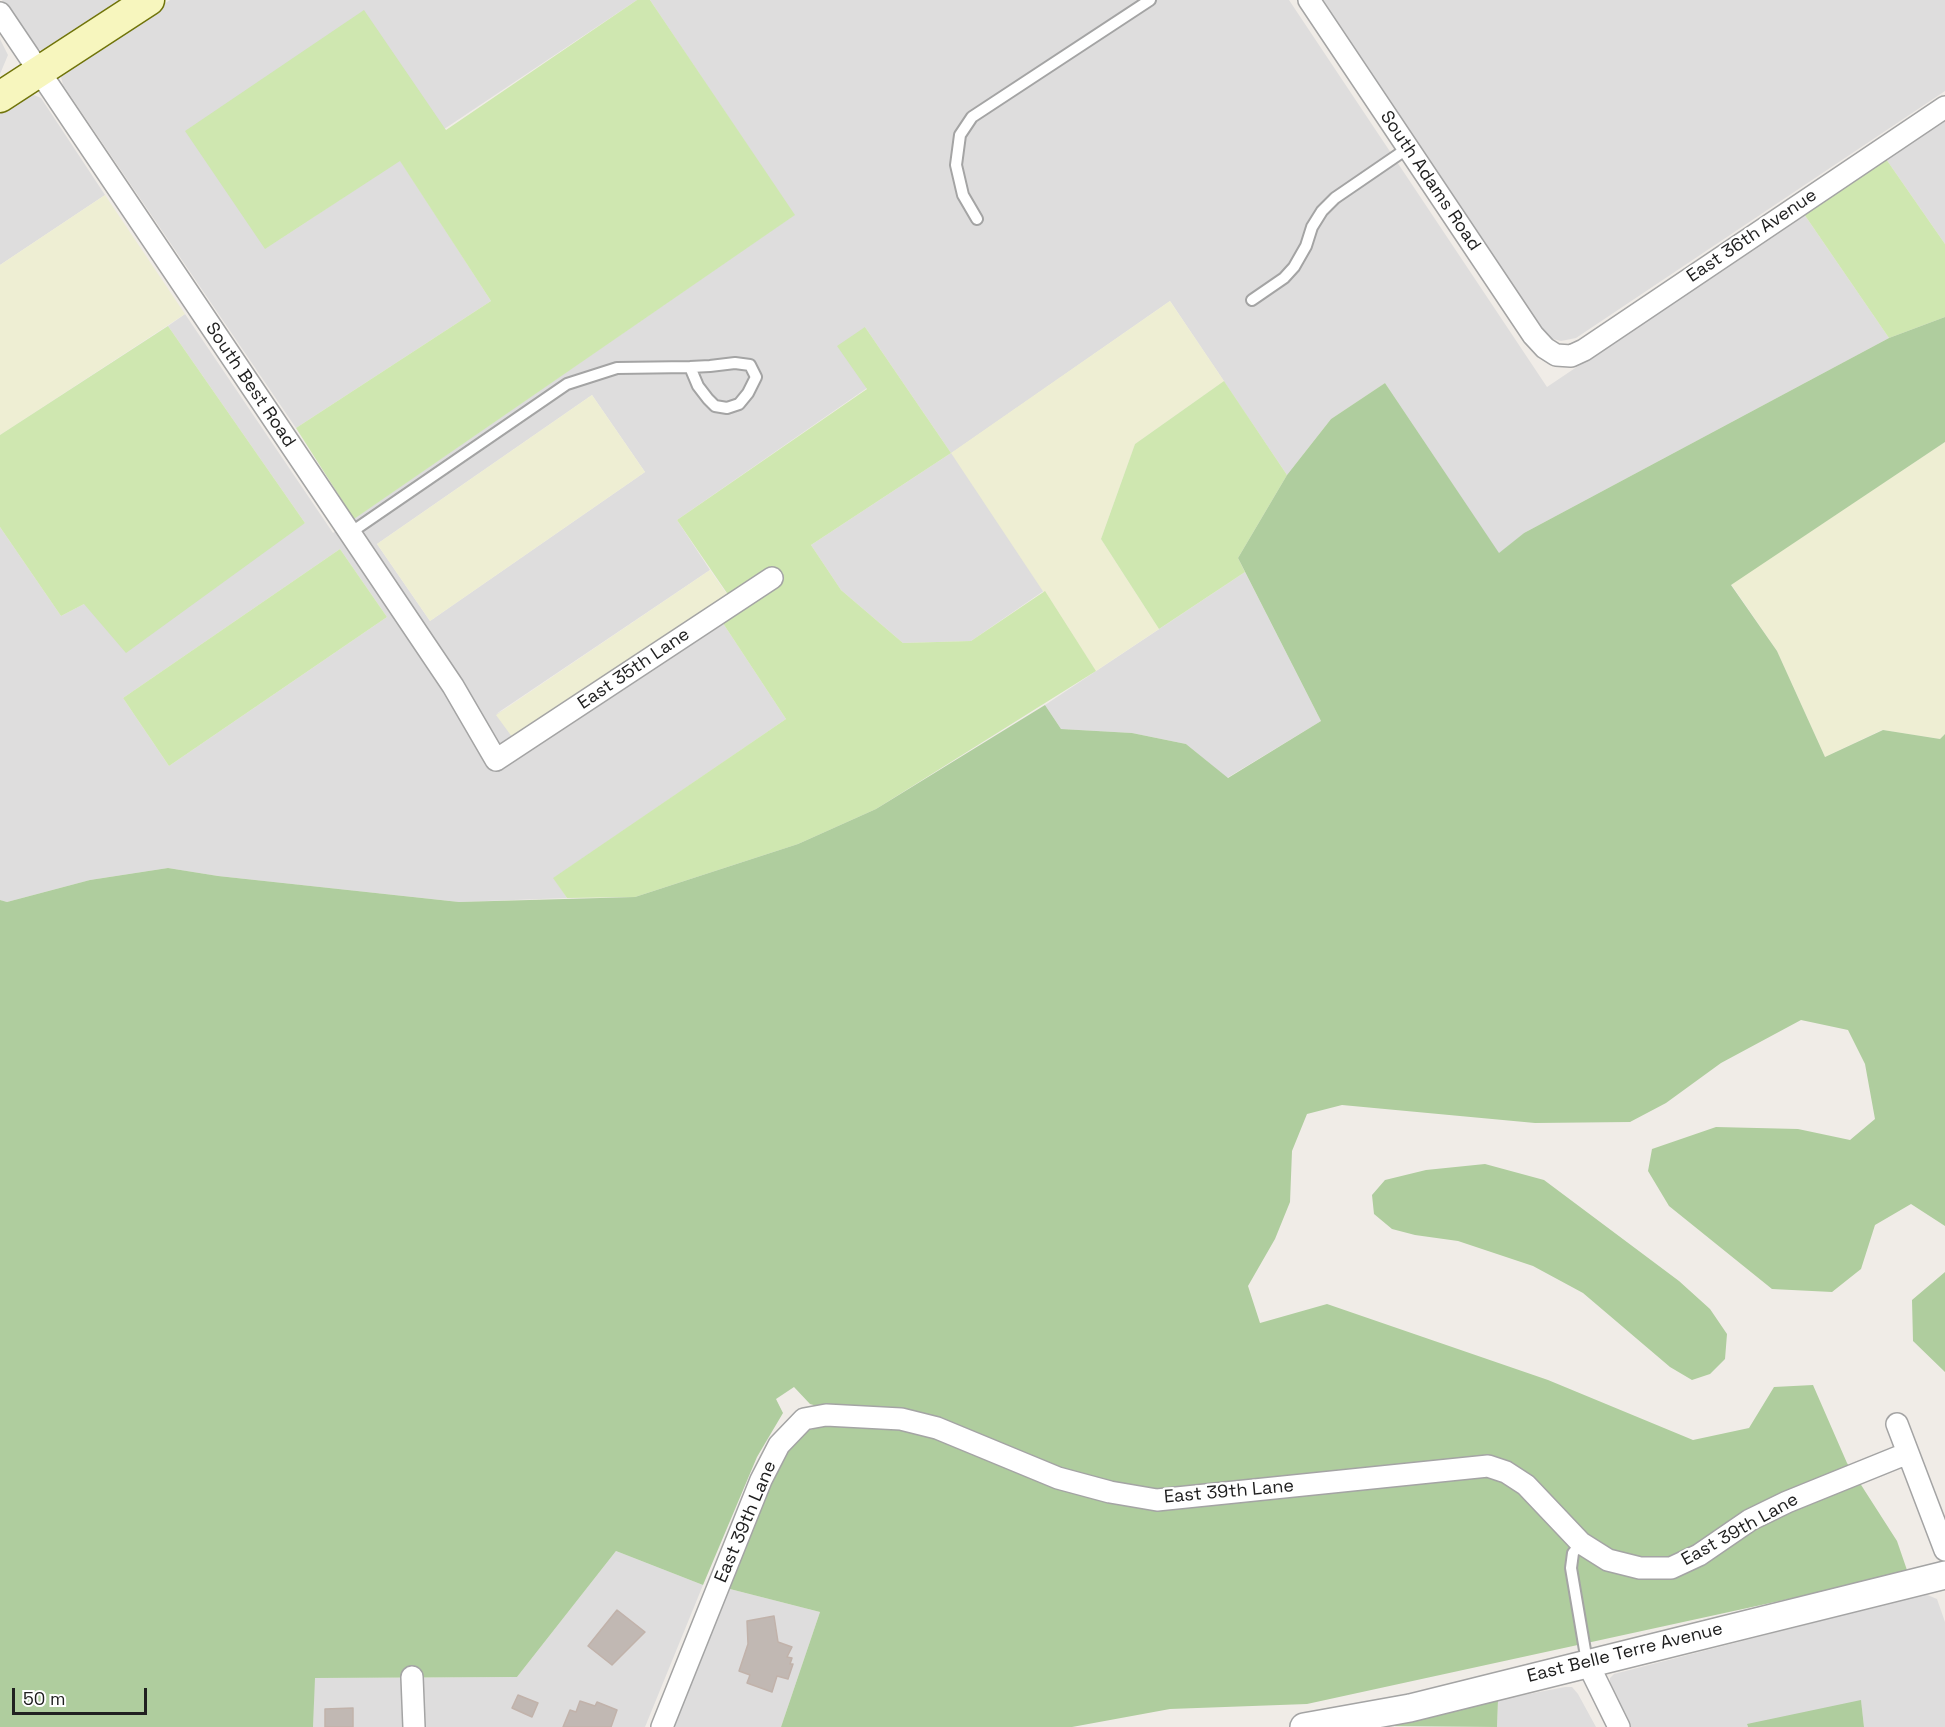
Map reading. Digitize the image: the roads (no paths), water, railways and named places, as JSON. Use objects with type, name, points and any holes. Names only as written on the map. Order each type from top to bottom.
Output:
[{"type":"main road","points":[[0,97],[62,59],[149,0]]},
{"type":"street","name":"South Adams Road","points":[[1309,0],[1533,335],[1545,348],[1556,355]]},
{"type":"street","name":"South Best Road","points":[[0,13],[453,686],[496,760]]},
{"type":"street","name":"East 36th Avenue","points":[[1556,355],[1570,356],[1584,350],[1945,106]]},
{"type":"street","name":"East 35th Lane","points":[[496,760],[772,578]]},
{"type":"street","name":"East 39th Lane","points":[[662,1727],[761,1480],[779,1445],[804,1419],[826,1415],[901,1419],[937,1428],[1058,1478],[1110,1492],[1157,1500],[1488,1466],[1506,1472],[1526,1485],[1581,1543],[1608,1560],[1640,1568],[1671,1568],[1699,1555],[1750,1520],[1786,1502],[1908,1453]]},
{"type":"street","points":[[1897,1424],[1945,1550]]},
{"type":"street","name":"East Belle Terre Avenue","points":[[1304,1727],[1410,1708],[1587,1662],[1945,1575]]},
{"type":"street","points":[[1587,1662],[1619,1727]]},
{"type":"street","points":[[412,1677],[414,1727]]},
{"type":"lane","points":[[977,219],[963,195],[956,165],[960,135],[972,117],[1150,0]]},
{"type":"lane","points":[[1252,300],[1284,278],[1294,267],[1322,211],[1335,198],[1408,148]]},
{"type":"lane","points":[[350,533],[567,384],[617,368],[690,367],[735,363],[750,364],[756,377],[739,404],[727,408],[715,406],[708,399],[698,386],[690,367]]},
{"type":"lane","points":[[1581,1543],[1574,1553],[1571,1568],[1587,1662]]}]
